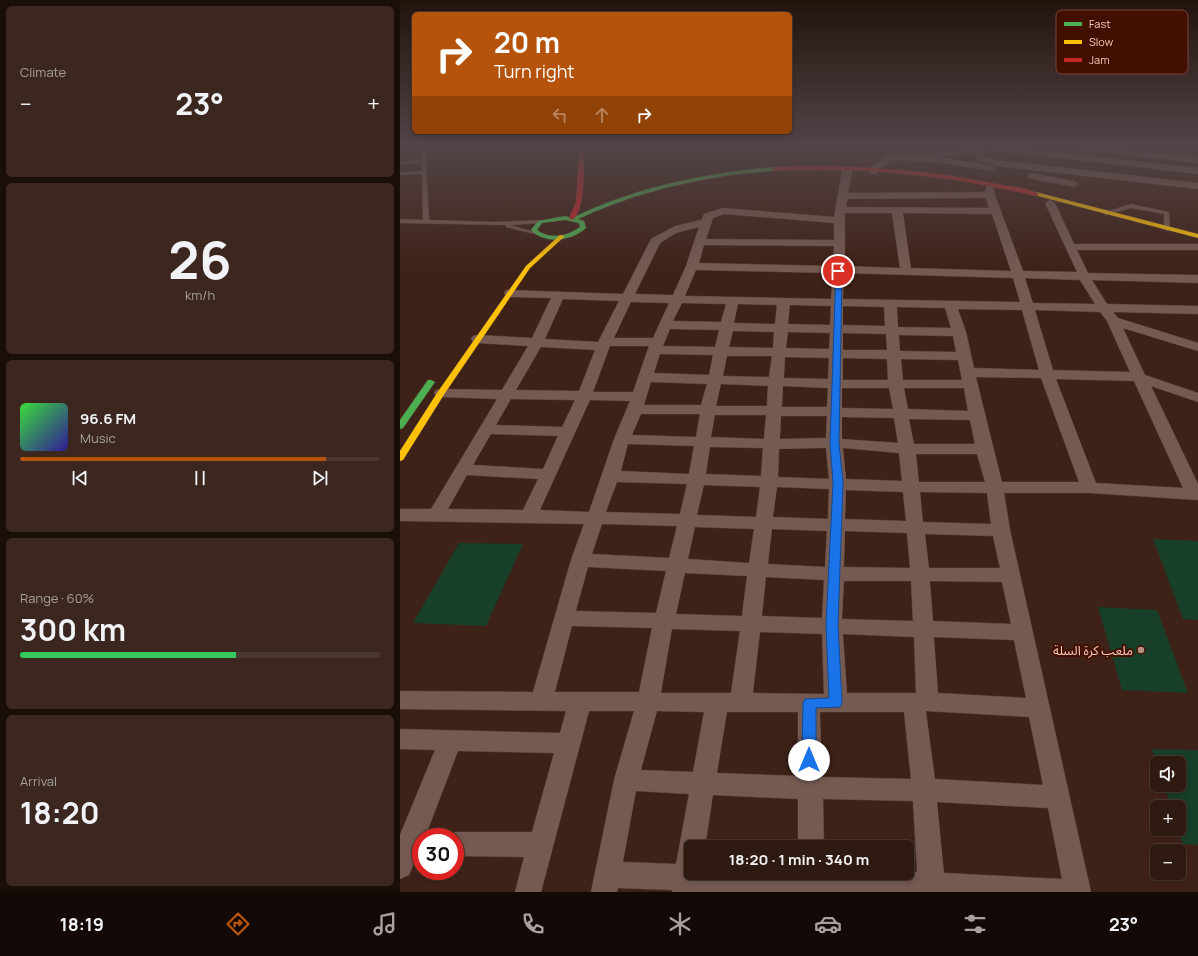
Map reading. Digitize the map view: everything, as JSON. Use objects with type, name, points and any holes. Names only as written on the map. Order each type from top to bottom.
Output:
[{"type":"main road","points":[[573,218],[579,202],[580,187]]},
{"type":"main road","points":[[573,218],[600,206],[670,187]]},
{"type":"main road","points":[[584,225],[582,222],[573,218],[559,214],[545,220],[534,228],[535,233],[539,235],[562,236],[575,233],[584,225],[630,204],[684,187]]},
{"type":"main road","points":[[974,187],[990,191],[1052,201],[1198,236]]},
{"type":"main road","points":[[1005,187],[1198,241]]},
{"type":"main road","points":[[531,244],[539,235]]},
{"type":"main road","points":[[400,458],[441,393],[528,267],[562,236]]},
{"type":"main road","points":[[400,426],[438,373]]},
{"type":"street","points":[[836,703],[832,625],[838,483],[834,443],[836,412],[838,271],[841,209],[845,187]]},
{"type":"street","points":[[611,476],[838,483],[910,487],[1089,488],[1196,494],[1138,377],[1113,321],[1103,308],[1084,275],[1052,201],[1071,187]]},
{"type":"street","points":[[841,209],[990,191],[1018,274],[1047,374],[1089,488]]},
{"type":"street","points":[[541,701],[580,560],[656,346],[664,325],[692,266],[708,216],[723,211],[841,209],[996,211]]},
{"type":"street","points":[[897,210],[906,272]]},
{"type":"street","points":[[529,516],[584,397],[604,344],[655,241],[663,235],[679,228],[705,223]]},
{"type":"street","points":[[700,242],[840,243]]},
{"type":"street","points":[[1071,247],[1198,247]]},
{"type":"street","points":[[692,266],[838,271],[1084,275],[1198,279]]},
{"type":"street","points":[[510,293],[626,298],[1198,310]]},
{"type":"street","points":[[436,515],[537,342],[559,295]]},
{"type":"street","points":[[684,875],[606,883],[626,780],[648,702],[676,565],[688,520],[697,478],[708,409],[716,380],[732,300]]},
{"type":"street","points":[[741,702],[773,444],[776,382],[783,328],[784,301]]},
{"type":"street","points":[[890,303],[896,385],[907,449],[924,630],[921,702],[924,790],[932,889]]},
{"type":"street","points":[[950,305],[959,332],[984,449],[995,488],[1001,530],[1078,892]]},
{"type":"street","points":[[1113,321],[1198,347]]},
{"type":"street","points":[[664,325],[959,332]]},
{"type":"street","points":[[478,339],[656,346],[721,352],[894,355],[967,371],[1138,377],[1198,398]]},
{"type":"street","points":[[645,378],[896,385],[967,371]]},
{"type":"street","points":[[441,393],[584,397],[708,409],[977,416]]},
{"type":"street","points":[[485,429],[567,432]]},
{"type":"street","points":[[622,439],[773,444],[834,443],[907,449],[984,449]]},
{"type":"street","points":[[461,470],[548,474]]},
{"type":"street","points":[[400,515],[529,516],[1001,530]]},
{"type":"street","points":[[580,560],[834,574],[1011,575]]},
{"type":"street","points":[[563,618],[1023,632]]},
{"type":"street","points":[[400,700],[809,703],[921,702],[1039,708]]},
{"type":"street","points":[[528,892],[567,743],[580,702]]},
{"type":"street","points":[[693,840],[717,702]]},
{"type":"street","points":[[809,703],[811,840]]},
{"type":"street","points":[[400,739],[567,743]]},
{"type":"street","points":[[408,849],[451,740]]},
{"type":"street","points":[[626,780],[809,788],[924,790],[1059,797]]},
{"type":"street","points":[[464,844],[540,845]]},
{"type":"street","points":[[764,880],[932,889],[1062,892]]},
{"type":"lane","points":[[425,187],[426,222]]},
{"type":"lane","points":[[1106,213],[1131,206],[1167,213],[1167,229]]},
{"type":"lane","points":[[400,221],[495,224],[545,220]]},
{"type":"lane","points":[[495,224],[523,229],[539,235]]},
{"type":"green space","points":[[1153,539],[1198,541],[1198,620],[1183,619]]},
{"type":"green space","points":[[459,543],[523,544],[486,626],[413,623]]},
{"type":"green space","name":"ملعب كرة السلة","points":[[1098,607],[1157,610],[1188,693],[1122,690]]},
{"type":"green space","points":[[1152,749],[1198,750],[1198,845],[1183,844],[1180,836],[1186,836],[1186,800],[1169,800],[1166,792],[1186,792],[1186,756],[1154,756]]},
{"type":"traffic: fast","points":[[574,219],[619,200],[666,187]]},
{"type":"traffic: fast","points":[[565,218],[582,222],[583,228],[558,238],[545,237],[534,230],[540,222],[565,218]]},
{"type":"traffic: fast","points":[[400,426],[431,382]]},
{"type":"traffic: slow","points":[[1036,194],[1198,236]]},
{"type":"traffic: slow","points":[[400,458],[441,393],[528,267],[562,236]]},
{"type":"traffic: jam","points":[[572,218],[579,202],[580,187]]},
{"type":"traffic: jam","points":[[1007,187],[1036,194]]},
{"type":"place","name":"ملعب كرة السلة","points":[[1141,650]]},
{"type":"route","points":[[809,760],[809,703],[836,703],[832,625],[838,483],[834,443],[836,412],[838,271]]}]
